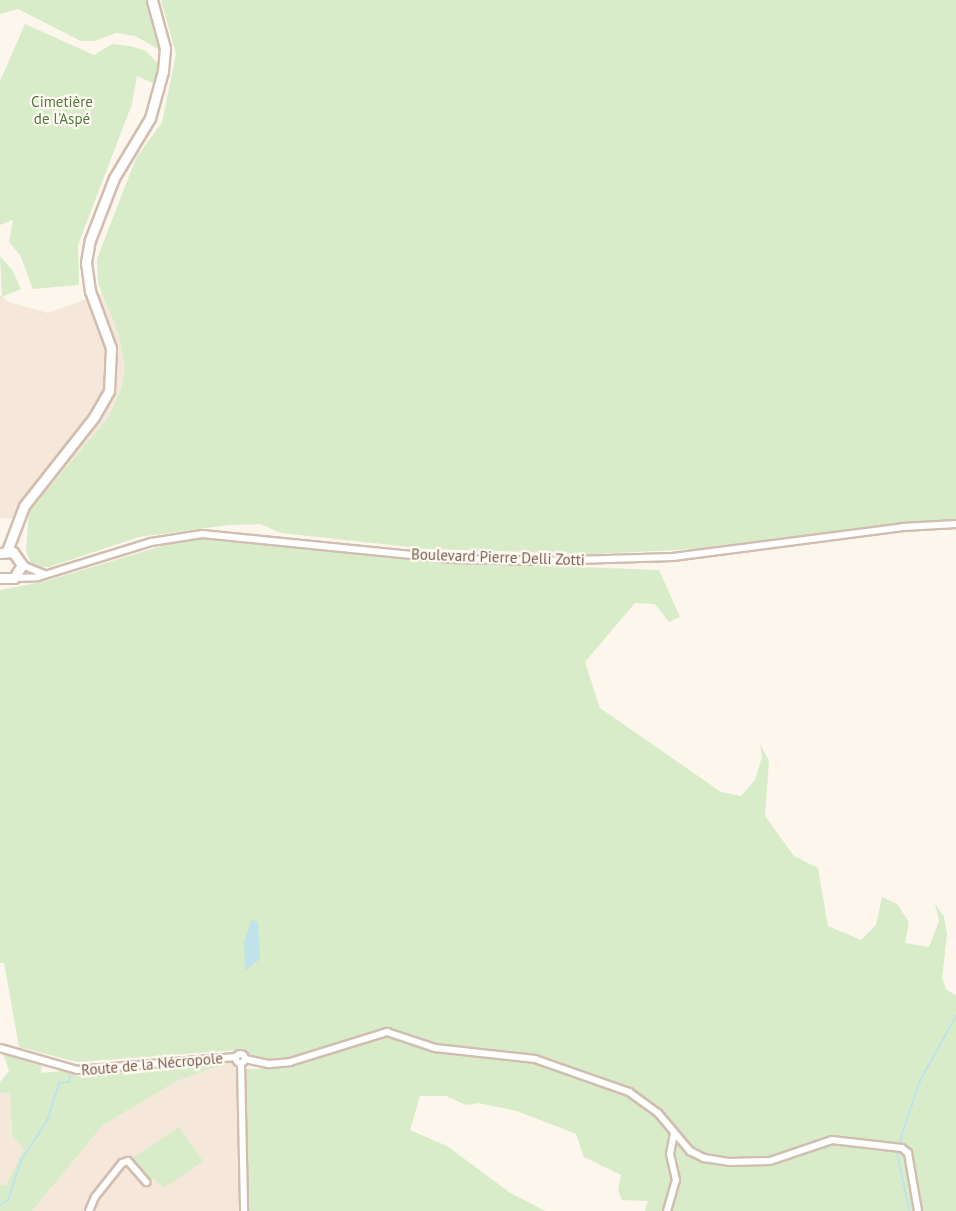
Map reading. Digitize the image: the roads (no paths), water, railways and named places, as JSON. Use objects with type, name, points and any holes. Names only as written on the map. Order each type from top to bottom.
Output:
[{"type":"main road","points":[[0,578],[14,578],[22,565],[5,552],[24,506],[94,417],[112,379],[111,348],[90,291],[86,262],[90,240],[114,178],[150,118],[160,81],[166,54],[152,0]]},
{"type":"street","name":"Boulevard Pierre Delli Zotti","points":[[14,578],[44,574],[151,542],[202,534],[452,559],[543,561],[673,557],[903,527],[956,524]]},
{"type":"street","points":[[22,565],[44,574]]},
{"type":"street","points":[[244,1211],[243,1061],[269,1064],[290,1062],[393,1032],[435,1048],[535,1059],[609,1084],[646,1102],[696,1155],[729,1162],[770,1161],[832,1140],[898,1146],[908,1153],[918,1211]]},
{"type":"street","name":"Route de la Nécropole","points":[[0,1048],[77,1070],[235,1057],[243,1061]]},
{"type":"street","points":[[667,1211],[676,1180],[670,1154],[674,1133]]},
{"type":"street","points":[[89,1211],[94,1197],[122,1163],[128,1161],[146,1182]]},
{"type":"water","points":[[252,919],[258,922],[260,959],[245,971],[244,942]]},
{"type":"waterway","points":[[900,1141],[920,1081],[956,1016]]},
{"type":"waterway","points":[[74,1066],[85,1065]]},
{"type":"waterway","points":[[0,1205],[8,1200],[21,1161],[48,1119],[59,1083],[69,1082],[70,1075]]},
{"type":"waterway","points":[[897,1151],[910,1211]]},
{"type":"park label","name":"Cimetière de l'Aspé","points":[[62,110]]}]
